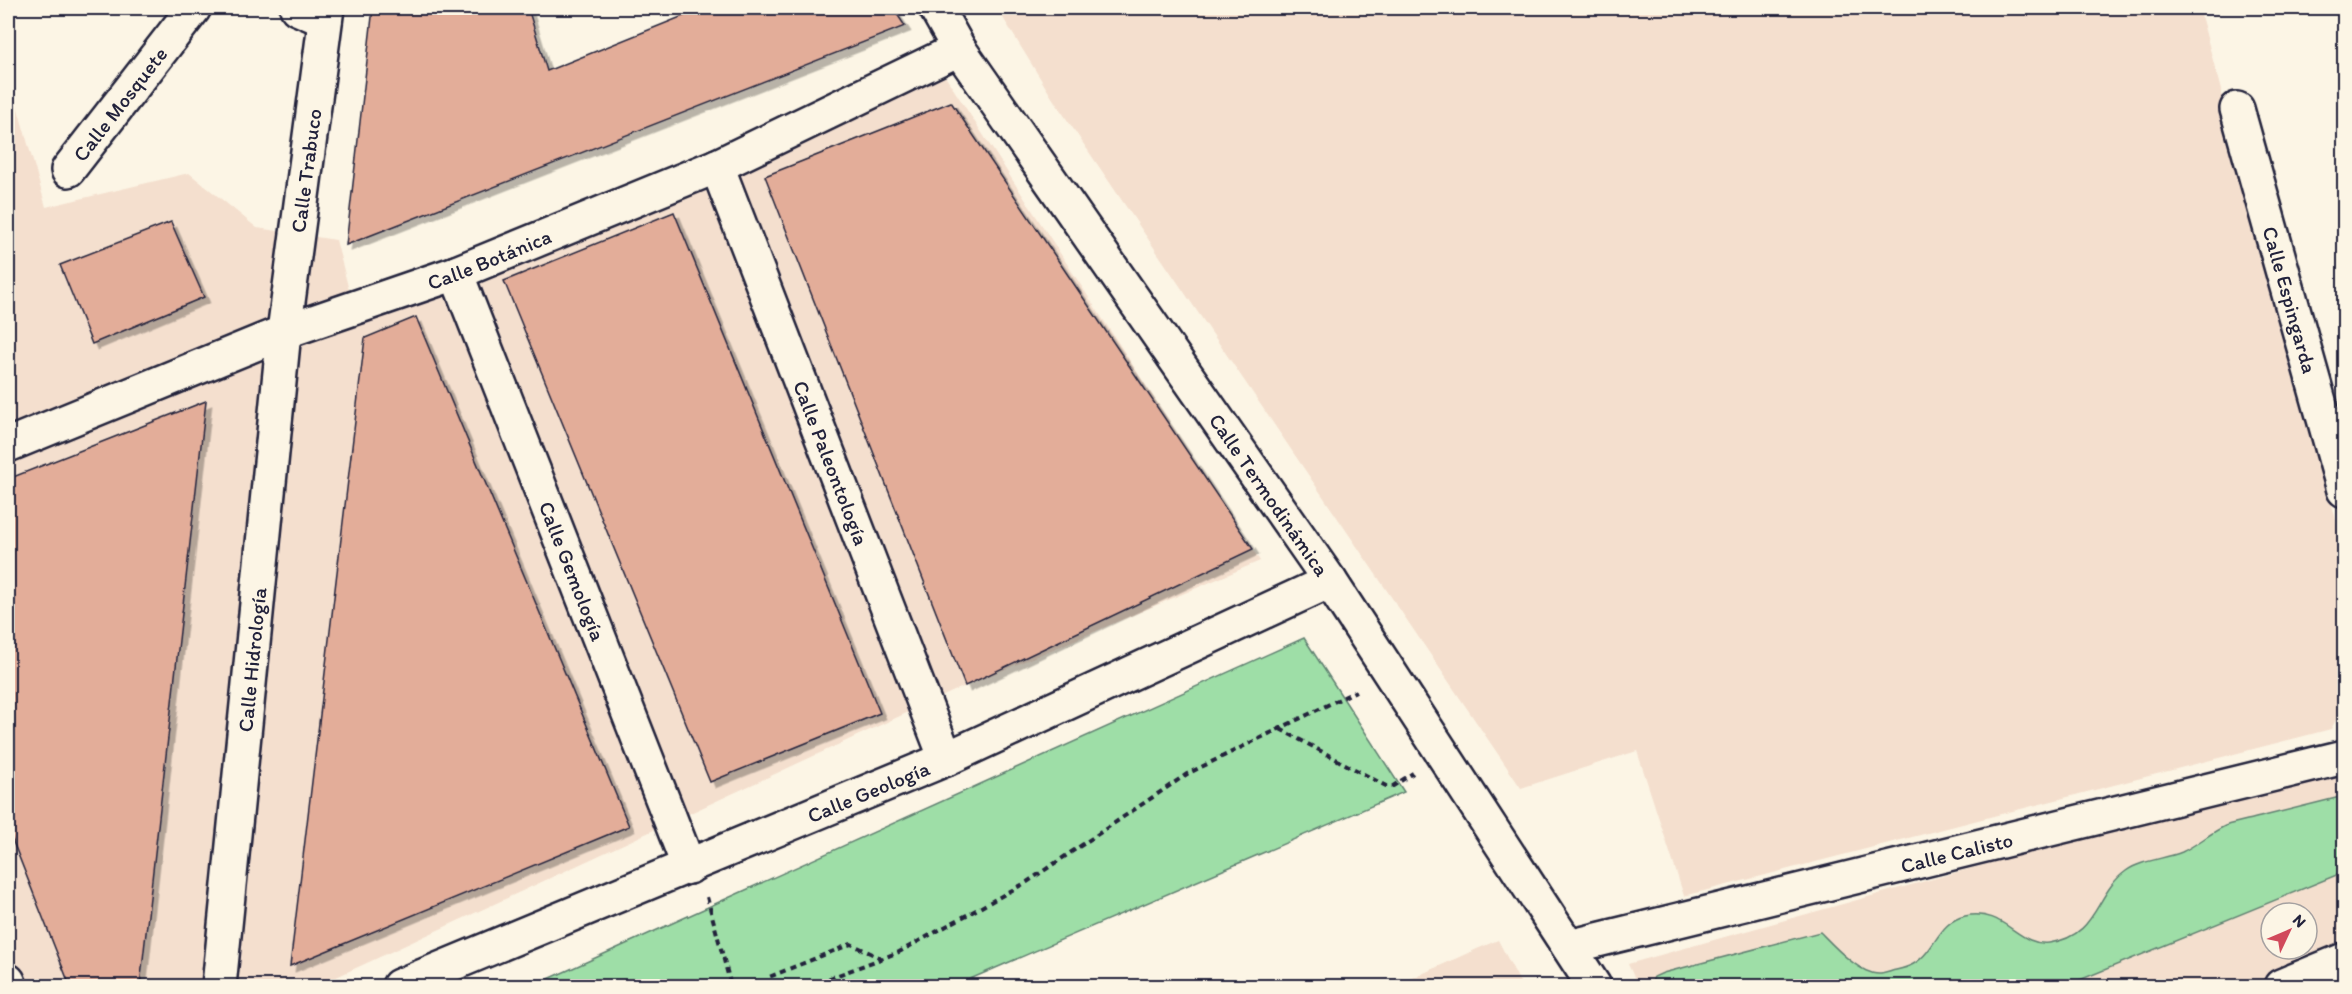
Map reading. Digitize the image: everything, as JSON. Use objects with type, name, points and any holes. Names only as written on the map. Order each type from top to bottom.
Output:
[{"type":"street","name":"Calle Mosquete","points":[[68,170],[194,8]]},
{"type":"street","name":"Calle Termodinámica","points":[[936,8],[959,49],[1330,581],[1594,987]]},
{"type":"street","name":"Calle Trabuco","points":[[284,332],[316,12]]},
{"type":"street","name":"Calle Botánica","points":[[8,445],[284,332],[456,273],[717,166],[959,49]]},
{"type":"street","name":"Calle Espingarda","points":[[2237,109],[2344,490]]},
{"type":"street","name":"Calle Paleontología","points":[[717,166],[946,759]]},
{"type":"street","name":"Calle Gemología","points":[[456,273],[698,879]]},
{"type":"street","name":"Calle Hidrología","points":[[219,987],[284,332]]},
{"type":"street","name":"Calle Geología","points":[[399,987],[698,879],[946,759],[1330,581]]},
{"type":"street","name":"Calle Calisto","points":[[1569,947],[2344,757]]},
{"type":"street","points":[[2281,987],[2344,960]]},
{"type":"street","points":[[8,981],[10,987]]},
{"type":"path","points":[[809,987],[899,952],[1027,882],[1187,774],[1356,691]]},
{"type":"path","points":[[1280,729],[1386,786],[1393,786],[1413,773]]},
{"type":"path","points":[[698,879],[731,987]]},
{"type":"path","points":[[767,987],[769,977],[851,944],[882,958]]},
{"type":"shaded area","points":[[997,8],[2199,8],[2344,550],[2344,705],[2331,729],[1684,896],[1637,751],[1521,788],[1053,99]]},
{"type":"shaded area","points":[[943,73],[1260,561],[954,691],[317,986],[8,986],[8,74],[46,207],[189,173],[257,228],[336,240],[351,298]]},
{"type":"shaded area","points":[[2344,764],[2344,986],[1638,986],[1628,964]]},
{"type":"shaded area","points":[[1498,940],[1522,986],[1395,986],[1477,949]]},
{"type":"green space","points":[[1304,638],[1404,792],[954,986],[533,986]]},
{"type":"green space","points":[[2344,796],[2344,872],[2273,901],[2259,901],[2259,907],[2065,986],[1650,986],[1654,977],[1663,973],[1820,932],[1855,964],[1871,973],[1879,974],[1917,962],[1947,926],[1965,916],[1990,917],[2038,943],[2065,939],[2078,932],[2087,923],[2116,880],[2126,871],[2146,862],[2182,852],[2225,826]]},
{"type":"building","points":[[373,8],[528,8],[547,71],[703,8],[893,8],[905,26],[346,245]]},
{"type":"building","points":[[951,102],[1253,549],[965,686],[765,176]]},
{"type":"building","points":[[674,212],[880,713],[710,782],[504,281]]},
{"type":"building","points":[[171,222],[204,297],[92,344],[60,265]]},
{"type":"building","points":[[416,317],[629,826],[290,966],[365,338]]},
{"type":"building","points":[[206,401],[140,986],[70,986],[8,829],[8,479]]}]
